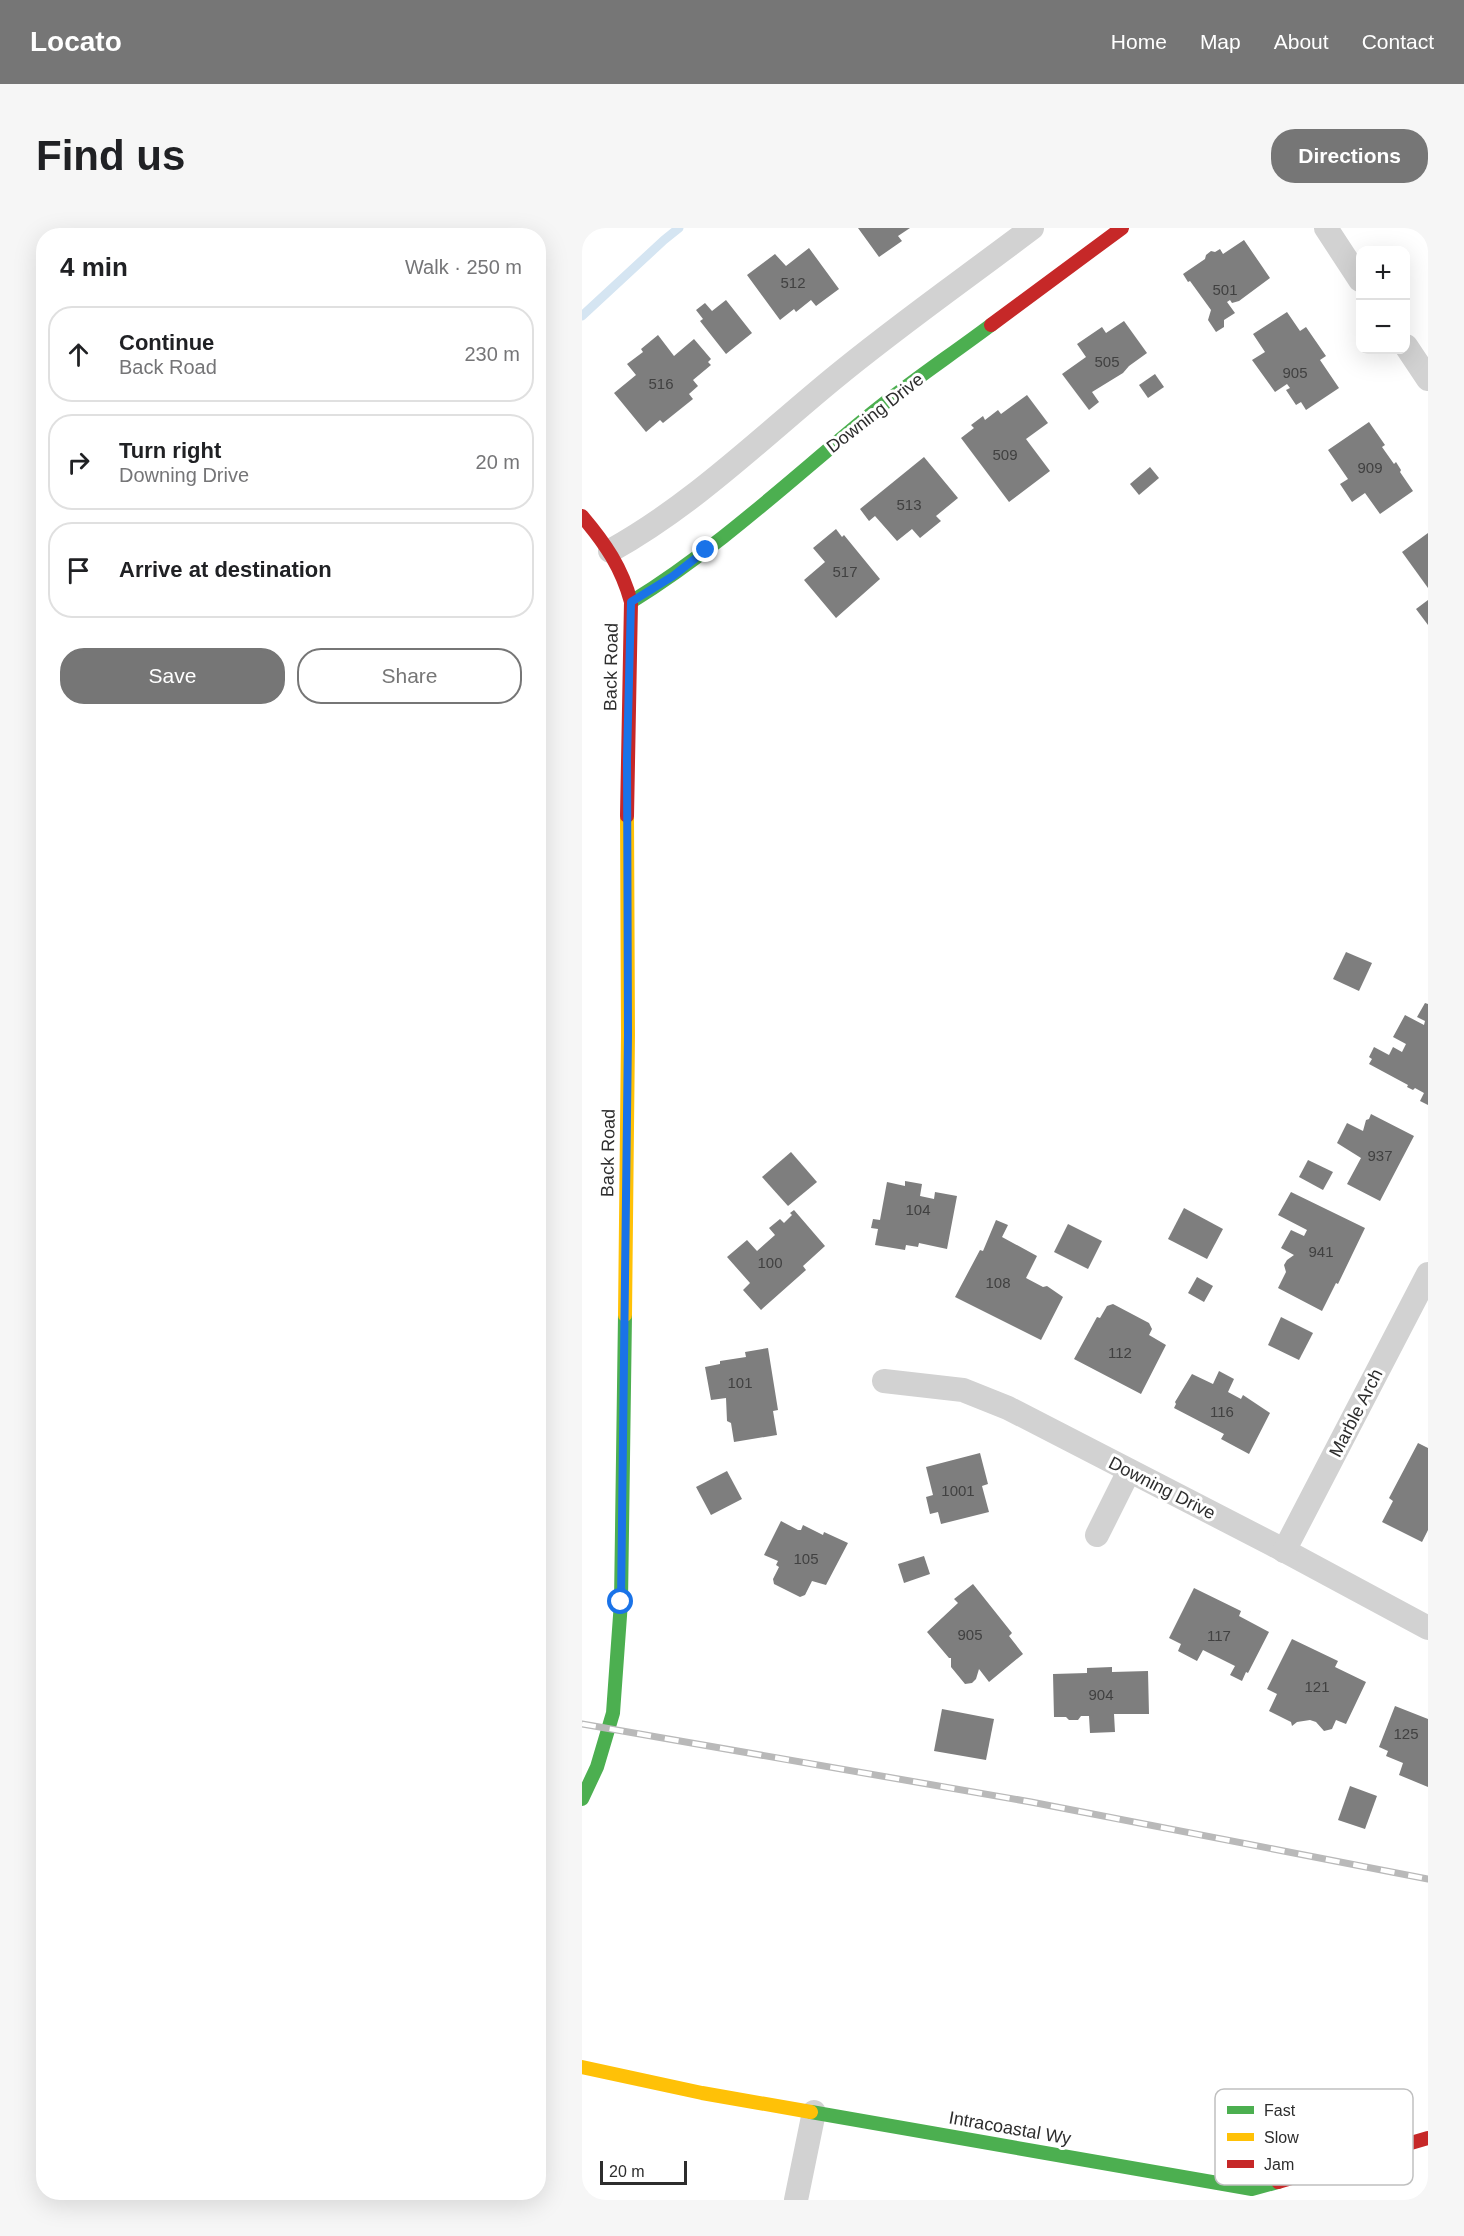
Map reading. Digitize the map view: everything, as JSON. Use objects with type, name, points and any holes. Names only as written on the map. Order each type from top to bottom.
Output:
[{"type":"street","points":[[610,551],[646,531],[694,496],[834,378],[1032,228]]},
{"type":"street","name":"Downing Drive","points":[[631,602],[673,576],[736,528],[862,421],[1122,228]]},
{"type":"street","points":[[1326,228],[1356,274]]},
{"type":"street","points":[[1410,352],[1428,379]]},
{"type":"street","name":"Back Road","points":[[582,516],[610,551],[626,580],[631,602],[627,758],[628,1035],[621,1602],[613,1713],[597,1767],[582,1799]]},
{"type":"street","name":"Marble Arch","points":[[1284,1551],[1428,1274]]},
{"type":"street","name":"Downing Drive","points":[[884,1381],[963,1390],[1008,1408],[1428,1628]]},
{"type":"street","points":[[1097,1535],[1129,1471]]},
{"type":"street","name":"Intracoastal Wy","points":[[582,2067],[702,2093],[1215,2182]]},
{"type":"street","points":[[796,2200],[814,2112]]},
{"type":"street","name":"Intracoastal Wy","points":[[1413,2142],[1428,2138]]},
{"type":"street","name":"Intracoastal Wy","points":[[1235,2185],[1252,2188],[1263,2185]]},
{"type":"building","points":[[858,228],[910,228],[898,236],[902,241],[879,257]]},
{"type":"building","points":[[1244,240],[1270,278],[1239,301],[1227,302],[1235,313],[1224,320],[1224,327],[1216,332],[1208,320],[1211,310],[1183,274],[1205,259],[1211,251],[1215,252],[1220,249],[1223,254]]},
{"type":"building","points":[[809,248],[839,289],[816,306],[811,300],[796,312],[794,309],[780,320],[747,275],[775,254],[786,266]]},
{"type":"building","points":[[726,300],[752,333],[726,354],[700,321],[703,319],[696,310],[705,303],[712,311]]},
{"type":"building","points":[[1287,312],[1300,331],[1306,327],[1326,356],[1320,360],[1339,388],[1306,410],[1301,402],[1296,405],[1286,390],[1290,388],[1287,384],[1275,392],[1252,360],[1265,352],[1253,334]]},
{"type":"building","points":[[1124,321],[1147,353],[1123,373],[1092,392],[1099,402],[1089,410],[1062,374],[1086,357],[1077,344],[1102,327],[1106,333]]},
{"type":"building","points":[[658,335],[674,356],[694,339],[711,359],[708,362],[711,365],[693,380],[698,386],[689,394],[693,399],[663,423],[660,420],[646,432],[614,393],[636,375],[627,364],[643,352],[641,349]]},
{"type":"building","points":[[1155,374],[1164,387],[1148,398],[1139,385]]},
{"type":"building","points":[[1027,395],[1048,423],[1026,439],[1050,471],[1009,502],[961,438],[974,428],[971,425],[983,416],[985,420],[998,410],[1001,414]]},
{"type":"building","points":[[1369,422],[1385,445],[1382,447],[1394,464],[1396,462],[1413,491],[1380,514],[1365,493],[1352,502],[1340,484],[1348,479],[1328,450]]},
{"type":"building","points":[[924,457],[958,498],[936,516],[941,521],[920,538],[912,529],[897,541],[875,516],[869,521],[860,509]]},
{"type":"building","points":[[1150,467],[1159,478],[1139,495],[1130,484]]},
{"type":"building","points":[[836,529],[842,537],[844,535],[880,579],[836,618],[804,580],[825,562],[813,548]]},
{"type":"building","points":[[1428,533],[1428,588],[1402,552]]},
{"type":"building","points":[[1428,600],[1428,625],[1416,609]]},
{"type":"building","points":[[1346,952],[1372,963],[1359,991],[1333,979]]},
{"type":"building","points":[[1425,1003],[1428,1004],[1428,1105],[1420,1101],[1424,1093],[1407,1087],[1408,1085],[1369,1064],[1372,1059],[1369,1057],[1374,1047],[1389,1055],[1393,1047],[1402,1052],[1406,1044],[1393,1037],[1405,1015],[1424,1025],[1425,1021],[1417,1017]]},
{"type":"building","points":[[1371,1114],[1414,1136],[1380,1201],[1347,1184],[1361,1158],[1337,1143],[1347,1123],[1363,1131],[1366,1120]]},
{"type":"building","points":[[791,1152],[817,1182],[788,1206],[762,1177]]},
{"type":"building","points":[[1308,1160],[1333,1172],[1323,1190],[1299,1177]]},
{"type":"building","points":[[905,1181],[922,1184],[920,1196],[934,1199],[935,1192],[957,1196],[947,1249],[919,1243],[918,1247],[906,1245],[905,1250],[875,1245],[878,1229],[871,1228],[873,1219],[880,1220],[887,1182],[905,1186]]},
{"type":"building","points":[[1291,1192],[1365,1228],[1322,1311],[1278,1288],[1286,1272],[1284,1265],[1294,1255],[1281,1248],[1291,1230],[1304,1236],[1307,1230],[1278,1215]]},
{"type":"building","points":[[1184,1208],[1223,1229],[1207,1259],[1168,1239]]},
{"type":"building","points":[[794,1210],[825,1246],[803,1266],[806,1270],[761,1310],[743,1290],[750,1283],[727,1257],[747,1240],[757,1251],[775,1235],[769,1228],[780,1219],[784,1223]]},
{"type":"building","points":[[996,1220],[1008,1225],[1002,1237],[1037,1256],[1026,1278],[1043,1287],[1047,1286],[1063,1297],[1041,1340],[955,1297],[980,1250],[983,1251]]},
{"type":"building","points":[[1068,1224],[1102,1241],[1088,1269],[1054,1252]]},
{"type":"building","points":[[1197,1277],[1213,1286],[1204,1302],[1188,1293]]},
{"type":"building","points":[[1113,1304],[1149,1323],[1152,1329],[1149,1335],[1166,1345],[1141,1394],[1074,1359],[1097,1317],[1100,1318],[1107,1306]]},
{"type":"building","points":[[1281,1317],[1313,1333],[1299,1360],[1268,1345]]},
{"type":"building","points":[[768,1348],[778,1410],[773,1411],[777,1435],[734,1442],[731,1423],[727,1421],[726,1398],[711,1400],[705,1367],[720,1364],[720,1361],[746,1357],[745,1352]]},
{"type":"building","points":[[1219,1371],[1234,1379],[1228,1392],[1241,1399],[1243,1395],[1270,1413],[1249,1454],[1221,1439],[1224,1434],[1174,1408],[1175,1402],[1192,1374],[1213,1384]]},
{"type":"building","points":[[1418,1443],[1428,1448],[1428,1530],[1422,1542],[1382,1522],[1393,1501],[1389,1498]]},
{"type":"building","points":[[980,1453],[988,1484],[982,1486],[989,1512],[941,1524],[938,1512],[930,1514],[926,1497],[933,1495],[926,1467]]},
{"type":"building","points":[[727,1471],[742,1499],[711,1515],[696,1487]]},
{"type":"building","points":[[781,1521],[798,1530],[801,1530],[803,1525],[823,1535],[824,1532],[848,1543],[826,1585],[812,1581],[805,1595],[800,1597],[774,1584],[773,1579],[779,1567],[776,1565],[778,1561],[764,1555]]},
{"type":"building","points":[[924,1556],[930,1574],[904,1583],[898,1564]]},
{"type":"building","points":[[973,1584],[1012,1633],[1009,1636],[1023,1654],[989,1682],[979,1669],[976,1679],[972,1683],[965,1684],[951,1667],[951,1658],[927,1632],[958,1603],[954,1599]]},
{"type":"building","points":[[1194,1588],[1241,1611],[1239,1616],[1269,1632],[1242,1681],[1230,1675],[1235,1666],[1203,1650],[1197,1661],[1178,1651],[1181,1644],[1169,1638]]},
{"type":"building","points":[[1292,1639],[1338,1661],[1335,1667],[1366,1682],[1346,1724],[1336,1720],[1332,1729],[1324,1731],[1316,1722],[1310,1720],[1297,1722],[1292,1726],[1291,1722],[1269,1711],[1277,1694],[1267,1689]]},
{"type":"building","points":[[1112,1667],[1112,1672],[1148,1671],[1149,1714],[1114,1714],[1115,1732],[1090,1733],[1089,1716],[1081,1716],[1078,1720],[1054,1717],[1053,1674],[1087,1673],[1087,1668]]},
{"type":"building","points":[[1395,1706],[1428,1719],[1428,1787],[1399,1775],[1403,1763],[1386,1756],[1388,1751],[1379,1747]]},
{"type":"building","points":[[942,1709],[994,1719],[986,1760],[934,1751]]},
{"type":"building","points":[[1350,1786],[1377,1796],[1365,1829],[1338,1820]]},
{"type":"waterway","points":[[582,316],[679,228]]},
{"type":"railway","points":[[582,1724],[1031,1802],[1428,1879]]},
{"type":"traffic: fast","points":[[631,602],[720,539],[876,410],[991,325]]},
{"type":"traffic: fast","points":[[582,1799],[597,1767],[613,1713],[621,1602],[625,1315]]},
{"type":"traffic: fast","points":[[811,2112],[1215,2183]]},
{"type":"traffic: fast","points":[[1229,2185],[1252,2189],[1267,2185]]},
{"type":"traffic: slow","points":[[625,1315],[628,1035],[627,816]]},
{"type":"traffic: slow","points":[[582,2067],[702,2093],[811,2112]]},
{"type":"traffic: jam","points":[[991,325],[1122,228]]},
{"type":"traffic: jam","points":[[582,516],[612,556],[631,602],[627,816]]},
{"type":"traffic: jam","points":[[1413,2142],[1428,2138]]},
{"type":"route","points":[[621,1602],[628,1035],[627,758],[631,602],[673,576],[706,550]]}]
